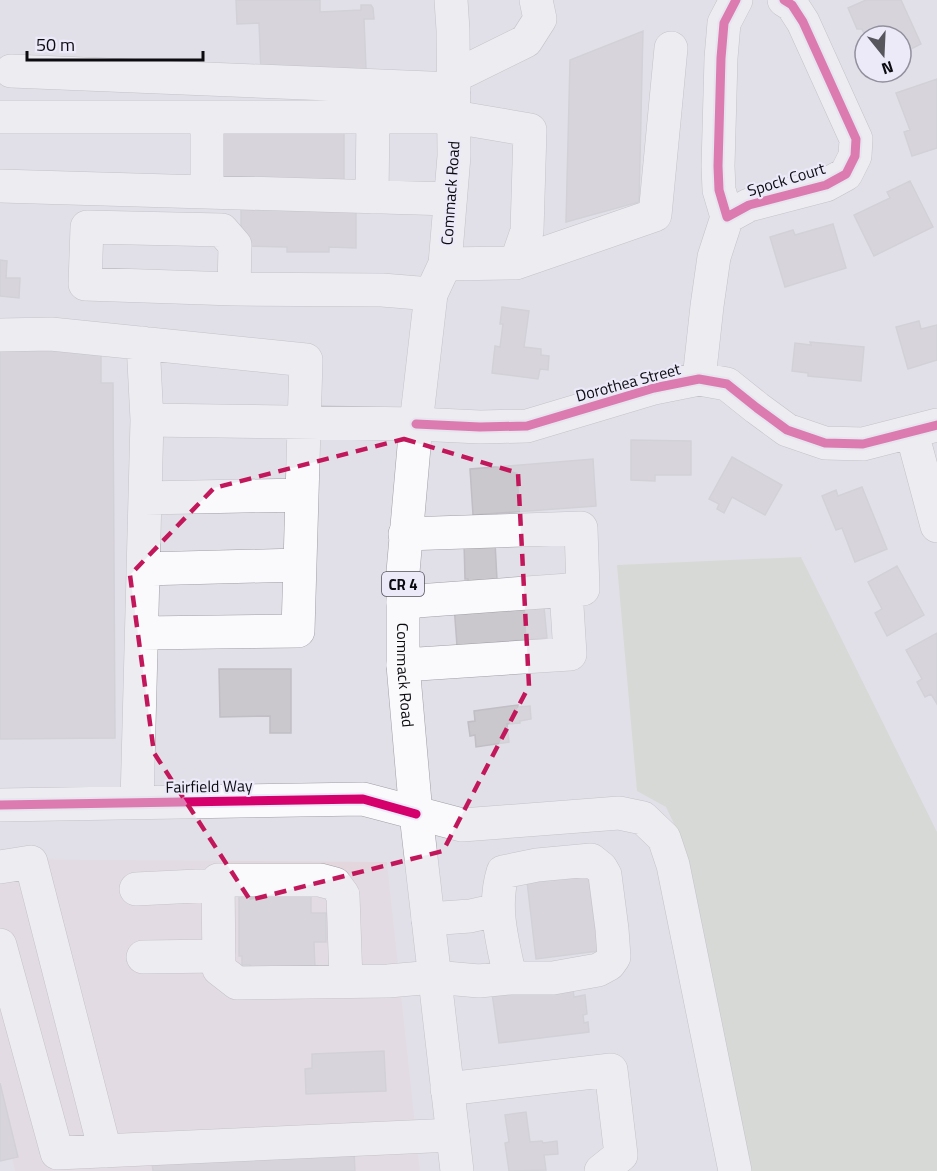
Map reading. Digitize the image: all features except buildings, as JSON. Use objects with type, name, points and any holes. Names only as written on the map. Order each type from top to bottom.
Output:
[{"type":"street","name":"Commack Road","points":[[452,0],[454,156],[445,264],[431,294],[416,424],[405,534],[403,664],[416,814],[457,1171]]},
{"type":"street","points":[[0,117],[373,117],[454,94],[526,41],[540,19],[536,0]]},
{"type":"street","points":[[699,379],[706,306],[714,257],[728,217],[718,190],[721,58],[724,23],[736,0]]},
{"type":"street","name":"Spock Court","points":[[728,217],[750,205],[826,185],[846,174],[855,156],[856,139],[803,22],[792,6],[784,0]]},
{"type":"street","points":[[445,264],[516,263],[655,215],[671,48]]},
{"type":"street","points":[[11,71],[454,94],[530,130],[527,231],[516,263]]},
{"type":"street","points":[[372,197],[373,117]]},
{"type":"street","points":[[207,118],[207,192]]},
{"type":"street","points":[[0,186],[450,199]]},
{"type":"street","points":[[234,289],[382,290],[431,294]]},
{"type":"street","points":[[0,335],[51,334],[306,360],[298,631],[142,633]]},
{"type":"street","points":[[137,802],[147,420],[143,343]]},
{"type":"street","name":"Dorothea Street","points":[[147,420],[527,426],[654,388],[699,379],[727,384],[787,430],[825,443],[863,444],[924,429]]},
{"type":"street","points":[[924,429],[937,526]]},
{"type":"street","points":[[145,498],[301,495]]},
{"type":"street","points":[[403,602],[583,589],[581,528],[405,534]]},
{"type":"street","points":[[143,568],[299,565]]},
{"type":"street","points":[[403,664],[570,654],[566,590]]},
{"type":"street","name":"Fairfield Way","points":[[0,805],[363,799],[462,825],[619,813],[643,818],[664,838],[673,865],[735,1171]]},
{"type":"street","points":[[346,981],[343,895],[335,884],[320,879],[219,880],[219,969],[237,983],[388,981],[434,977],[479,981],[553,978],[598,970],[609,964],[614,957],[605,875],[601,868],[591,861],[537,865],[503,872],[497,910],[510,978]]},
{"type":"street","points":[[0,867],[31,862],[105,1151]]},
{"type":"street","points":[[136,889],[218,885]]},
{"type":"street","points":[[428,920],[470,916],[497,910]]},
{"type":"street","points":[[0,945],[57,1153],[453,1135]]},
{"type":"street","points":[[143,957],[219,956]]},
{"type":"street","points":[[447,1089],[611,1070],[621,1155],[601,1171]]},
{"type":"highlighted area","points":[[404,439],[518,473],[529,686],[443,851],[250,900],[154,753],[130,575],[214,488]]},
{"type":"shaded area","points":[[0,859],[387,862],[420,1171],[15,1171],[0,1109]]},
{"type":"green space","points":[[801,557],[937,832],[937,1171],[751,1171],[684,845],[666,807],[637,791],[617,565]]},
{"type":"cycle path","points":[[736,0],[724,23],[721,58],[718,166],[719,190],[727,217],[749,205],[826,185],[846,174],[855,156],[856,139],[803,22],[792,5],[784,0]]},
{"type":"cycle path","points":[[416,424],[480,427],[527,426],[654,388],[699,379],[727,384],[787,430],[825,443],[863,444],[937,425]]},
{"type":"cycle path","points":[[0,805],[363,799],[416,814]]}]
